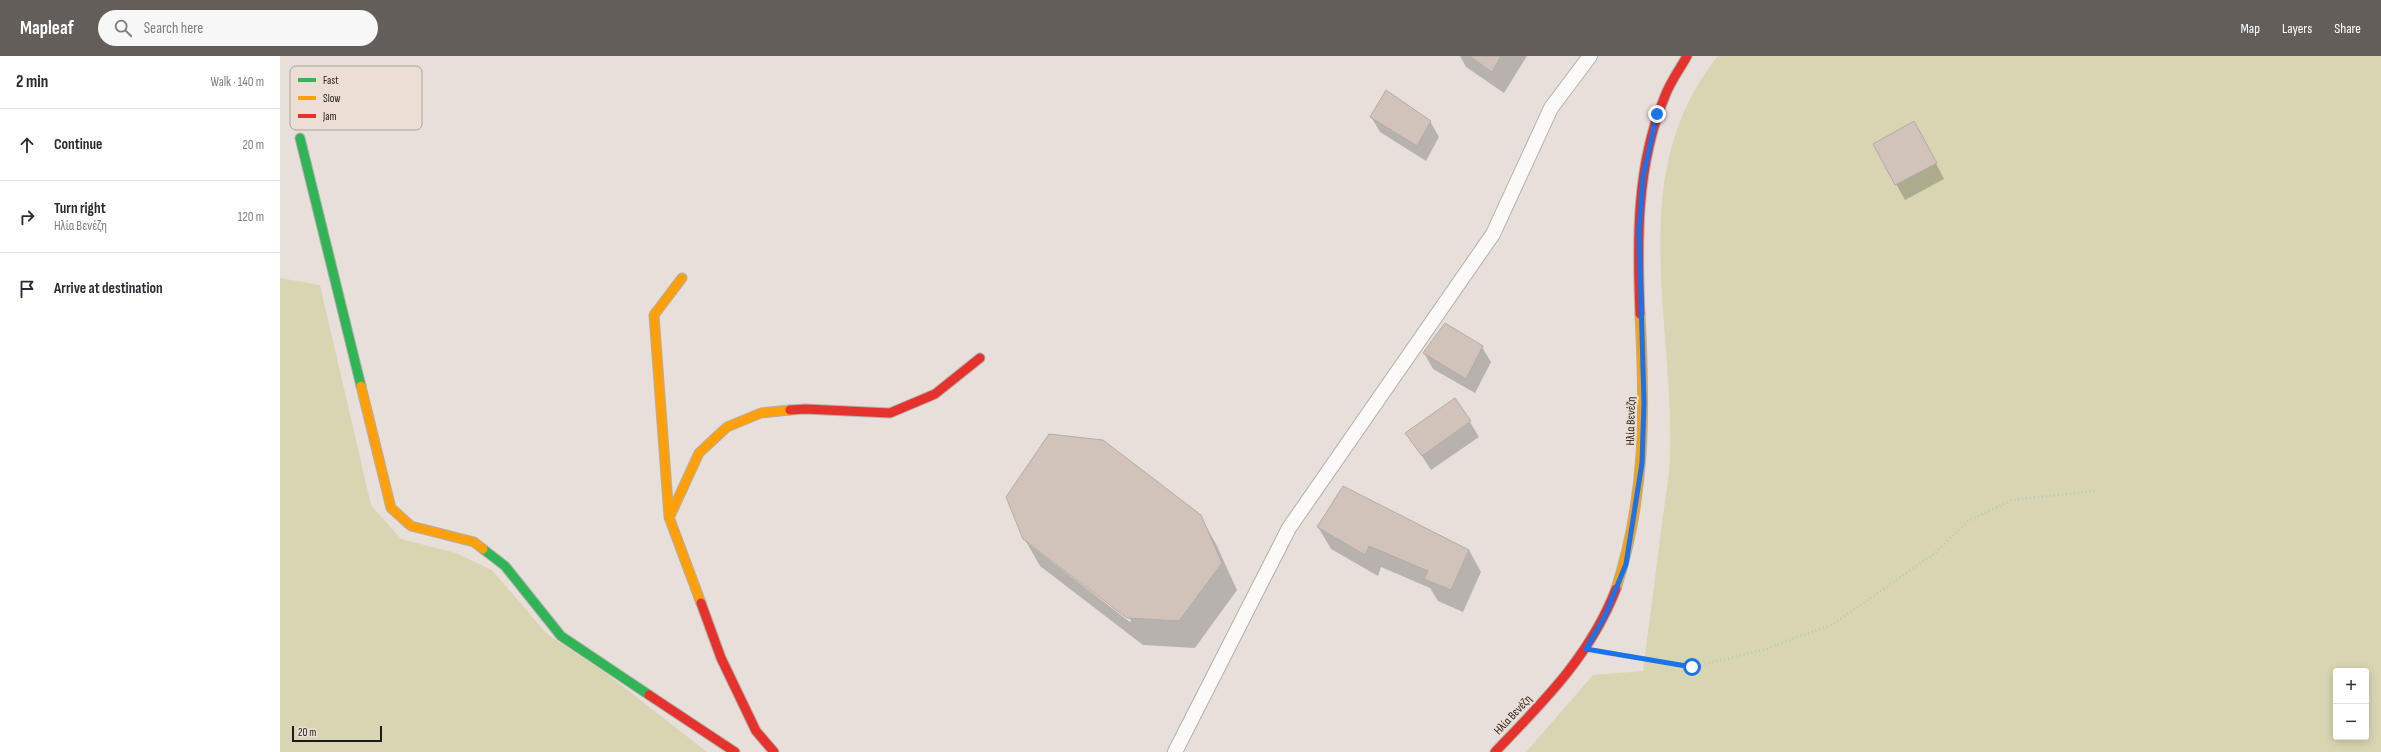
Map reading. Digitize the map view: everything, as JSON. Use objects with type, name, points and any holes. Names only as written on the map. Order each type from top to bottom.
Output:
[{"type":"street","name":"Ηλία Βενέζη","points":[[1495,752],[1535,711],[1586,649],[1605,616],[1626,564],[1634,525],[1642,463],[1644,409],[1639,239],[1643,177],[1657,114],[1668,86],[1687,56]]},
{"type":"street","points":[[300,138],[391,508],[411,526],[474,542],[505,566],[561,636],[735,752]]},
{"type":"street","points":[[682,278],[654,316],[669,517],[721,658],[756,731],[774,752]]},
{"type":"street","points":[[669,517],[699,453],[727,427],[761,413],[805,409],[890,413],[935,394],[980,358]]},
{"type":"lane","points":[[1175,752],[1289,528],[1493,234],[1551,108],[1590,56]]},
{"type":"path","points":[[1586,649],[1692,667],[1763,650],[1833,624],[1934,554],[1968,522],[2012,500],[2095,491]]},
{"type":"shaded area","points":[[1718,56],[2381,56],[2381,752],[1526,752],[1593,675],[1643,671],[1670,460],[1669,400],[1660,247],[1663,197],[1671,148],[1689,101]]},
{"type":"shaded area","points":[[280,278],[320,285],[371,505],[401,539],[456,553],[492,570],[547,634],[607,674],[707,752],[280,752]]},
{"type":"building","points":[[1469,56],[1501,56],[1492,72]]},
{"type":"building","points":[[1386,90],[1431,121],[1417,146],[1370,117]]},
{"type":"building","points":[[1914,121],[1937,163],[1895,185],[1873,144]]},
{"type":"building","points":[[1445,323],[1483,346],[1466,379],[1423,353]]},
{"type":"building","points":[[1455,398],[1471,421],[1422,456],[1405,433]]},
{"type":"building","points":[[1049,434],[1103,440],[1201,515],[1222,563],[1179,621],[1127,618],[1023,539],[1006,497]]},
{"type":"building","points":[[1343,486],[1469,550],[1451,590],[1424,579],[1428,571],[1369,546],[1365,555],[1317,527]]},
{"type":"traffic: fast","points":[[300,138],[361,386]]},
{"type":"traffic: fast","points":[[483,549],[505,566],[561,636],[649,695]]},
{"type":"traffic: slow","points":[[682,278],[654,315],[669,517],[701,603]]},
{"type":"traffic: slow","points":[[1616,589],[1626,554],[1633,520],[1641,453],[1643,384],[1640,314]]},
{"type":"traffic: slow","points":[[361,386],[391,508],[411,526],[474,542],[483,549]]},
{"type":"traffic: slow","points":[[670,516],[699,453],[727,427],[761,413],[790,410]]},
{"type":"traffic: jam","points":[[1640,314],[1640,203],[1648,149],[1655,122],[1667,91],[1687,56]]},
{"type":"traffic: jam","points":[[790,410],[805,409],[890,413],[935,394],[980,358]]},
{"type":"traffic: jam","points":[[1495,752],[1548,696],[1579,657],[1593,636],[1616,589]]},
{"type":"traffic: jam","points":[[701,603],[721,658],[756,731],[774,752]]},
{"type":"traffic: jam","points":[[649,695],[735,752]]},
{"type":"route","points":[[1657,114],[1643,177],[1639,232],[1644,402],[1642,463],[1634,525],[1626,564],[1616,590],[1605,616],[1586,649],[1692,667]]}]
